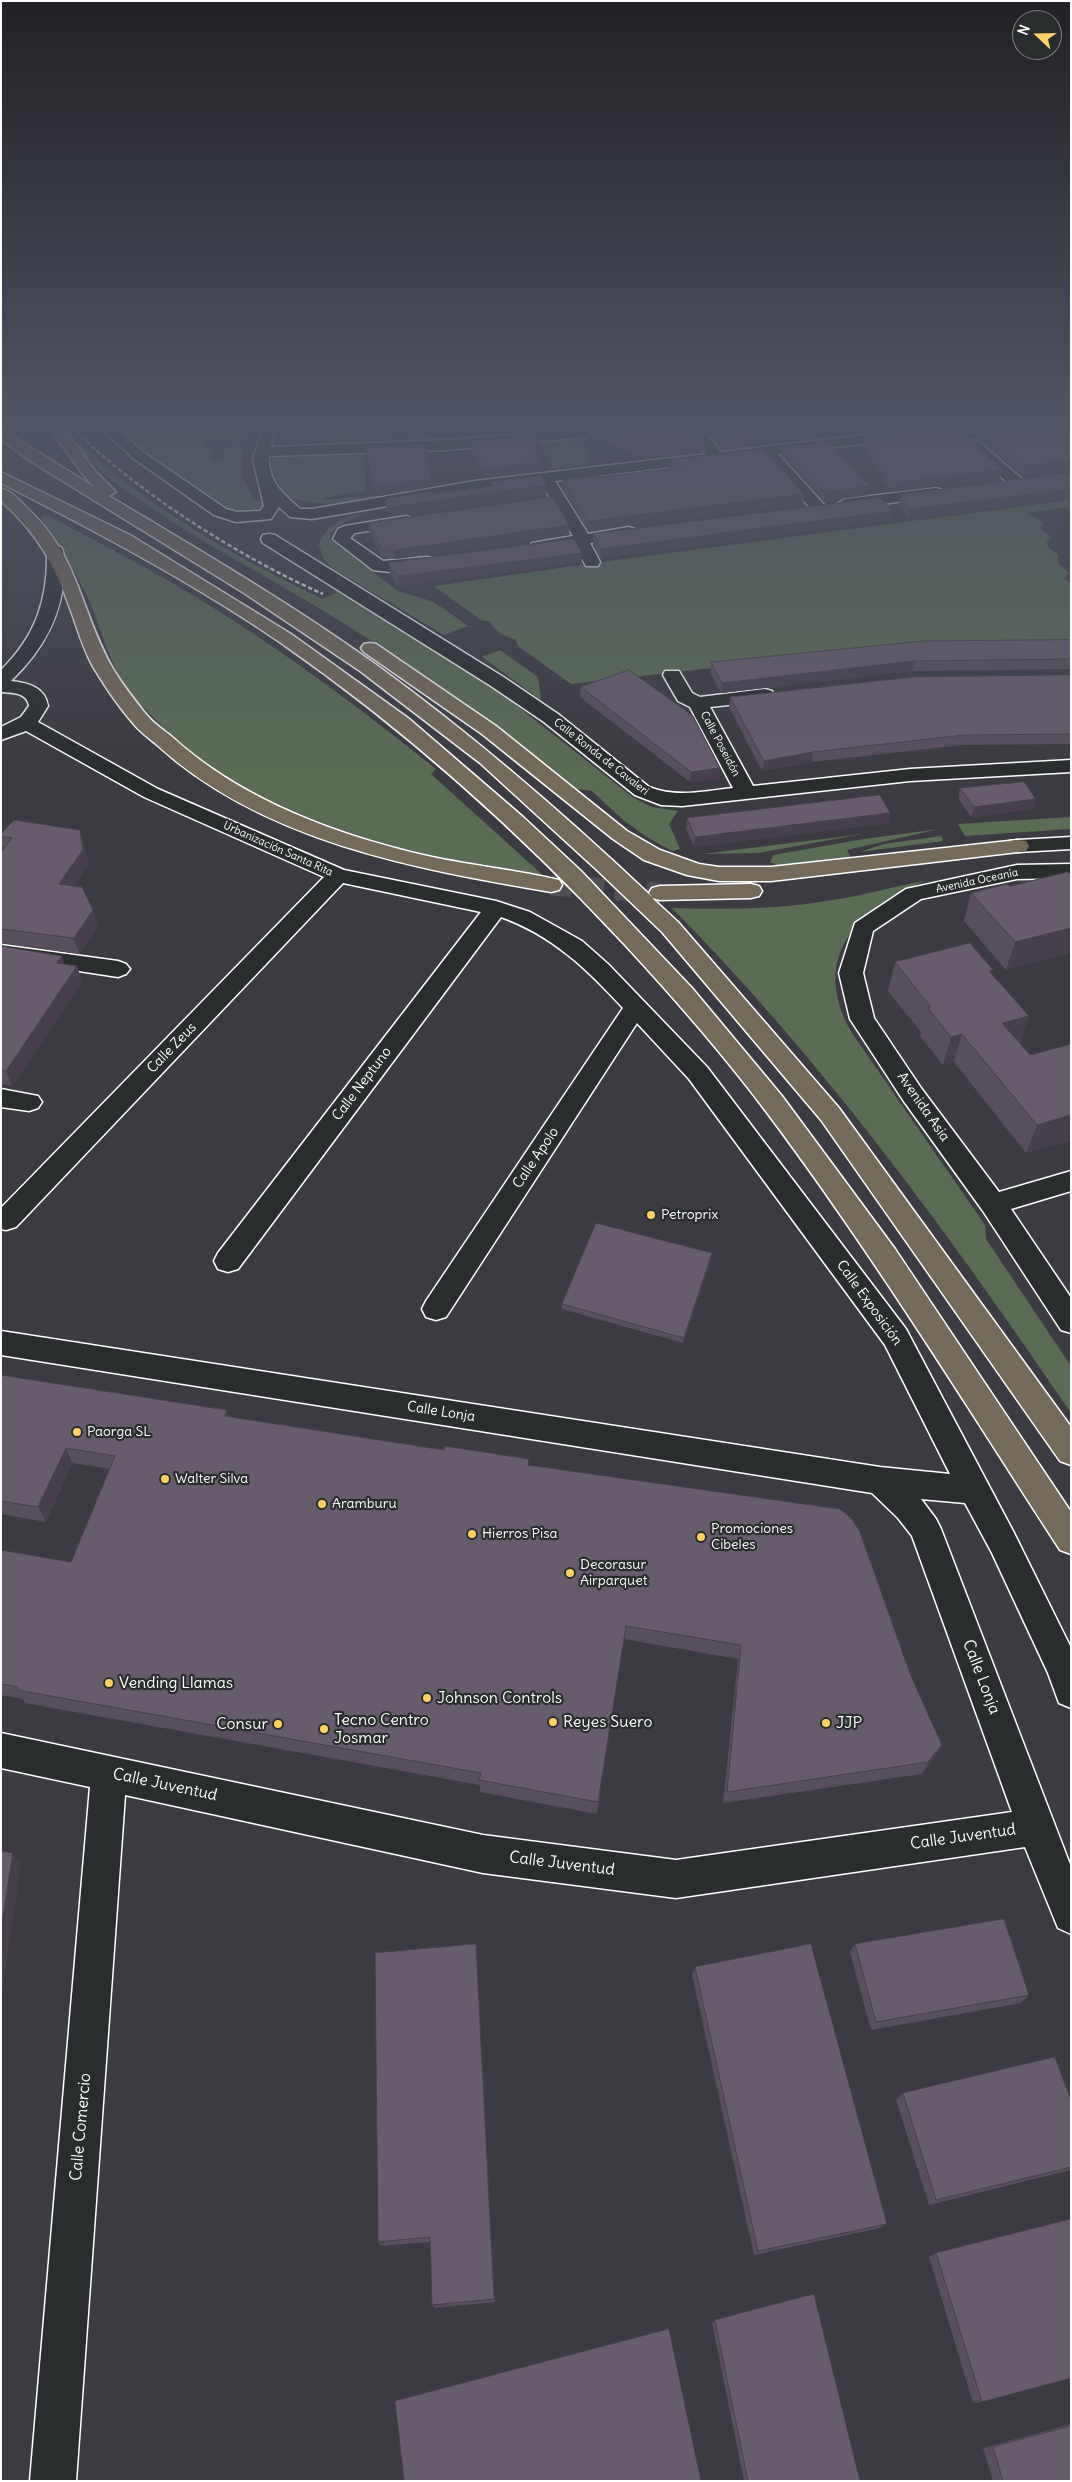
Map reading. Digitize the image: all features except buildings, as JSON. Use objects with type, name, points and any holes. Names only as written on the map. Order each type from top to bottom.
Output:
[{"type":"main road","points":[[49,543],[55,551],[104,669],[123,698],[151,731],[173,751],[208,776],[276,812],[356,842],[463,871],[551,885]]},
{"type":"main road","points":[[129,543],[292,643],[401,722],[516,821],[573,876],[684,994],[773,1102],[885,1257],[1071,1540]]},
{"type":"main road","points":[[175,543],[312,629],[428,712],[549,813],[670,927],[830,1114],[924,1243],[1071,1452]]},
{"type":"main road","points":[[187,550],[264,586],[358,640],[489,730],[620,835],[652,855],[672,863],[695,870],[719,874],[771,874],[1018,846]]},
{"type":"main road","points":[[660,893],[722,892],[812,886],[868,878],[1018,846]]},
{"type":"street","name":"Calle Ronda de Cavaleri","points":[[275,543],[498,682],[551,718],[650,796],[682,800],[910,775],[1071,766]]},
{"type":"street","name":"Calle Ronda de Cavaleri","points":[[308,543],[309,557],[321,571]]},
{"type":"street","points":[[346,543],[379,566],[390,567],[444,560]]},
{"type":"street","points":[[521,549],[563,543]]},
{"type":"street","points":[[582,543],[592,562]]},
{"type":"street","points":[[1,681],[27,654],[48,620],[56,588],[55,551]]},
{"type":"street","name":"Calle Poseidón","points":[[672,675],[685,697],[698,703],[746,793]]},
{"type":"street","points":[[1,686],[24,689],[33,694],[39,700],[40,708],[36,716],[28,724],[1,734]]},
{"type":"street","points":[[698,703],[781,693]]},
{"type":"street","name":"Urbanización Santa Rita","points":[[28,724],[150,792],[338,875],[496,908],[522,917],[574,946],[600,969],[636,1007]]},
{"type":"street","points":[[1018,846],[1071,843]]},
{"type":"street","name":"Avenida Oceanía","points":[[914,894],[1017,872],[1071,871]]},
{"type":"street","name":"Calle Zeus","points":[[6,1220],[338,875]]},
{"type":"street","name":"Avenida Asia","points":[[914,894],[863,928],[851,973],[862,1019],[912,1094],[993,1204],[1071,1322]]},
{"type":"street","name":"Calle Neptuno","points":[[228,1261],[496,908]]},
{"type":"street","points":[[1,952],[118,969]]},
{"type":"street","name":"Calle Apolo","points":[[436,1309],[636,1007]]},
{"type":"street","name":"Calle Exposición","points":[[636,1007],[698,1073],[896,1337],[960,1489],[1007,1552],[1064,1670],[1071,1691]]},
{"type":"street","points":[[1,1098],[29,1102]]},
{"type":"street","points":[[993,1204],[1071,1181]]},
{"type":"street","name":"Calle Lonja","points":[[1,1343],[880,1481],[960,1489]]},
{"type":"street","name":"Calle Lonja","points":[[880,1481],[909,1508],[925,1528],[1036,1826]]},
{"type":"street","points":[[925,1528],[925,1516],[938,1492],[960,1489]]},
{"type":"street","name":"Calle Juventud","points":[[1,1750],[483,1854],[676,1879],[1036,1826],[1071,1915]]},
{"type":"street","name":"Calle Comercio","points":[[53,2481],[109,1773]]},
{"type":"green space","points":[[57,543],[99,543],[195,596],[244,627],[328,686],[436,769],[431,774],[546,878],[442,858],[335,828],[284,807],[236,782],[192,752],[131,695],[119,676],[87,596]]},
{"type":"green space","points":[[207,543],[217,543],[322,599],[340,591],[507,698],[634,798],[652,807],[678,811],[669,824],[680,849],[672,851],[645,836],[621,818],[592,791],[577,789],[446,690],[307,601]]},
{"type":"green space","points":[[320,543],[335,543],[398,591],[434,602],[468,626],[444,635],[332,568],[324,560]]},
{"type":"green space","points":[[747,543],[1047,543],[1048,547],[1058,554],[1058,563],[1069,573],[1063,579],[1071,583],[1071,646],[738,665],[571,684],[518,646],[516,640],[501,634],[490,622],[481,620],[434,586]]},
{"type":"green space","points":[[500,650],[538,677],[541,700],[482,657]]},
{"type":"green space","points":[[1071,817],[1071,829],[965,836],[958,824]]},
{"type":"green space","points":[[939,829],[847,850],[851,858],[776,867],[774,863],[770,863],[773,855],[864,839]]},
{"type":"green space","points":[[863,834],[758,853],[702,854]]},
{"type":"green space","points":[[941,836],[943,841],[860,852],[884,844]]},
{"type":"green space","points":[[924,881],[878,906],[860,922],[846,940],[838,960],[836,982],[840,1006],[852,1033],[985,1225],[986,1239],[1071,1366],[1071,1413],[979,1281],[883,1152],[781,1027],[672,908],[733,909],[813,903]]},
{"type":"tunnel","points":[[551,885],[660,893]]},
{"type":"railway","points":[[225,543],[291,579],[323,594]]},
{"type":"place","name":"Petroprix","points":[[651,1215]]},
{"type":"place","name":"Paorga SL","points":[[77,1432]]},
{"type":"place","name":"Walter Silva","points":[[165,1479]]},
{"type":"place","name":"Aramburu","points":[[322,1504]]},
{"type":"place","name":"Hierros Pisa","points":[[472,1534]]},
{"type":"place","name":"Promociones Cibeles","points":[[701,1537]]},
{"type":"place","name":"Decorasur Airparquet","points":[[570,1573]]},
{"type":"place","name":"Vending Llamas","points":[[109,1683]]},
{"type":"place","name":"Johnson Controls","points":[[427,1698]]},
{"type":"place","name":"Reyes Suero","points":[[553,1722]]},
{"type":"place","name":"JJP","points":[[826,1723]]},
{"type":"place","name":"Consur","points":[[278,1724]]},
{"type":"place","name":"Tecno Centro Josmar","points":[[324,1729]]}]
